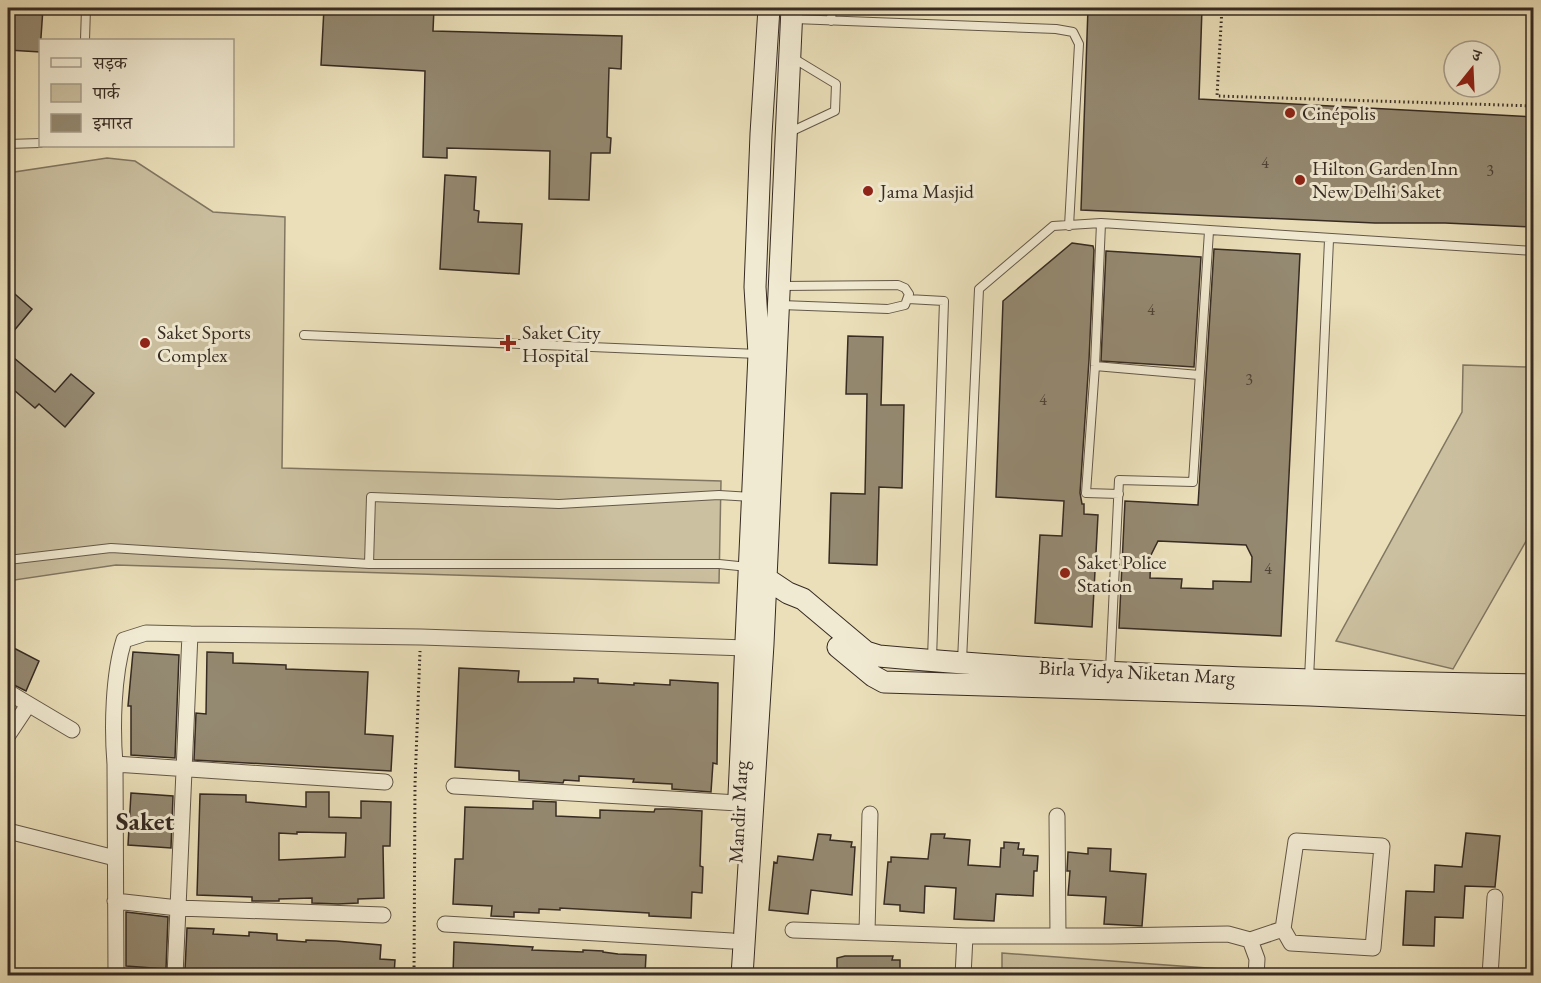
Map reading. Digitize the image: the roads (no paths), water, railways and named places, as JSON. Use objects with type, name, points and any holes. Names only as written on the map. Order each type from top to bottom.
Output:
[{"type":"main road","points":[[758,573],[753,497],[759,354],[755,287],[769,8]]},
{"type":"main road","points":[[754,648],[779,296],[792,13]]},
{"type":"main road","points":[[755,287],[779,296]]},
{"type":"main road","name":"Birla Vidya Niketan Marg","points":[[758,573],[788,593],[803,599],[866,652],[879,656],[932,661],[962,661],[1110,681]]},
{"type":"main road","points":[[788,593],[793,610],[873,676],[884,682],[1110,681],[1310,688],[1533,705]]},
{"type":"main road","name":"Mandir Marg","points":[[730,975],[738,803],[754,648]]},
{"type":"main road","name":"Mandir Marg","points":[[742,975],[754,648]]},
{"type":"main road","points":[[1310,688],[1533,686]]},
{"type":"street","points":[[116,975],[116,764],[113,742],[118,659],[124,640],[146,633],[421,637],[754,648]]},
{"type":"street","points":[[175,975],[190,634]]},
{"type":"street","points":[[8,692],[72,730]]},
{"type":"street","points":[[8,735],[28,705]]},
{"type":"street","points":[[116,764],[385,782]]},
{"type":"street","points":[[454,786],[738,803]]},
{"type":"street","points":[[867,932],[870,814]]},
{"type":"street","points":[[1057,816],[1058,936]]},
{"type":"street","points":[[8,831],[115,858]]},
{"type":"street","points":[[1296,841],[1382,846],[1373,948],[1291,943],[1283,929],[1296,841]]},
{"type":"street","points":[[1490,975],[1495,897]]},
{"type":"street","points":[[115,901],[178,908],[383,915]]},
{"type":"street","points":[[445,924],[732,941]]},
{"type":"street","points":[[793,930],[965,936],[1228,934],[1250,940],[1283,929]]},
{"type":"street","points":[[963,975],[965,936]]},
{"type":"street","points":[[1250,940],[1257,959],[1256,975]]},
{"type":"lane","points":[[85,39],[86,8]]},
{"type":"lane","points":[[831,21],[832,8]]},
{"type":"lane","points":[[792,13],[831,21],[1056,29],[1073,32],[1079,44],[1069,226]]},
{"type":"lane","points":[[786,135],[835,111],[836,84],[789,56]]},
{"type":"lane","points":[[8,144],[39,143]]},
{"type":"lane","points":[[1101,223],[1095,366],[1086,493],[1119,494]]},
{"type":"lane","points":[[962,661],[979,289],[1053,226],[1101,223],[1329,240],[1533,251]]},
{"type":"lane","points":[[1110,681],[1119,480],[1193,482],[1209,231]]},
{"type":"lane","points":[[1310,688],[1329,240]]},
{"type":"lane","points":[[788,285],[898,285],[905,288],[909,294],[905,305],[888,309],[779,296],[788,285]]},
{"type":"lane","points":[[908,299],[944,301],[932,661]]},
{"type":"lane","points":[[304,335],[759,354]]},
{"type":"lane","points":[[1095,366],[1199,375]]},
{"type":"lane","points":[[369,564],[371,496],[559,504],[720,495],[753,497]]},
{"type":"lane","points":[[8,560],[111,548],[369,564],[719,564],[758,573]]},
{"type":"place","name":"Cinépolis","points":[[1290,113]]},
{"type":"place","name":"Hilton Garden Inn New Delhi Saket","points":[[1300,180]]},
{"type":"place","name":"Jama Masjid","points":[[868,191]]},
{"type":"place","name":"Saket Sports Complex","points":[[145,343]]},
{"type":"place","name":"Saket City Hospital","points":[[508,343]]},
{"type":"place","name":"Saket Police Station","points":[[1065,573]]},
{"type":"district","name":"Saket","points":[[145,821]]}]
